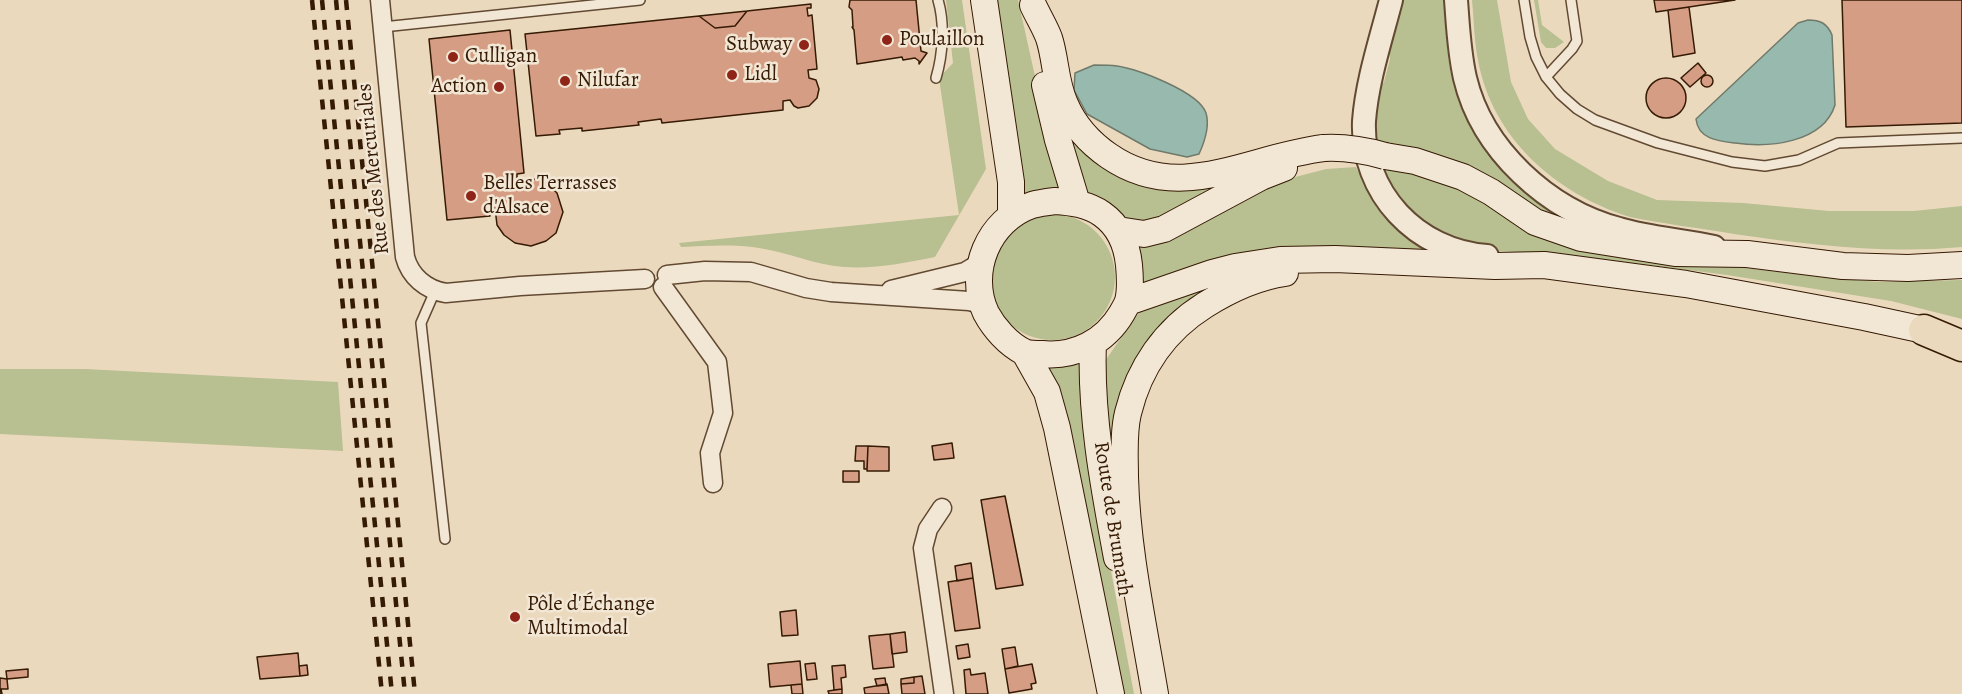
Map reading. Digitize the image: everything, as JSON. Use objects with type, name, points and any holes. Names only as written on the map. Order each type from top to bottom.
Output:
[{"type":"highway","points":[[1924,330],[1962,346]]},
{"type":"main road","points":[[984,0],[1011,182],[1011,216]]},
{"type":"main road","points":[[1033,3],[1036,41],[1050,107],[1077,203]]},
{"type":"main road","points":[[1033,3],[1049,39],[1064,104],[1074,121],[1102,151],[1134,170],[1168,178],[1197,178],[1283,154],[1324,153]]},
{"type":"main road","points":[[1118,230],[1144,234],[1154,232],[1261,177],[1343,148],[1366,150],[1391,156],[1432,166],[1463,177],[1491,192],[1535,222],[1581,238],[1675,253],[1747,254],[1875,267],[1962,265]]},
{"type":"main road","points":[[1054,201],[1077,203],[1102,213],[1118,230],[1128,253],[1130,277],[1128,302],[1118,320],[1105,335],[1093,344],[1072,352],[1051,355],[1025,353],[1005,339],[992,324],[982,304],[979,290],[980,263],[997,229],[1011,216],[1032,205],[1054,201]]},
{"type":"main road","points":[[1128,302],[1212,273],[1280,260],[1495,266],[1544,265],[1697,286],[1924,330]]},
{"type":"main road","points":[[1155,694],[1131,546],[1126,497],[1125,453],[1127,416],[1137,384],[1153,354],[1182,321],[1200,308],[1260,279],[1300,270],[1446,264]]},
{"type":"main road","name":"Route de Brumath","points":[[1093,344],[1094,396],[1100,454],[1142,694]]},
{"type":"main road","name":"Route de Brumath","points":[[1025,353],[1047,392],[1057,428],[1111,694]]},
{"type":"street","name":"Rue des Mercuriales","points":[[380,0],[405,257],[410,271],[417,279],[435,291]]},
{"type":"street","points":[[1391,0],[1364,122],[1371,167],[1386,199],[1408,224],[1448,249],[1461,253],[1495,256],[1544,265]]},
{"type":"street","points":[[1456,0],[1465,79],[1480,117],[1497,145],[1525,177],[1569,208],[1618,229],[1747,254]]},
{"type":"street","points":[[860,293],[898,289],[938,279],[965,272],[980,263]]},
{"type":"street","points":[[435,291],[455,292],[645,279],[647,272],[655,267],[663,269],[665,281],[717,362],[723,412],[710,453],[713,483]]},
{"type":"street","points":[[665,281],[705,271],[751,272],[806,288],[969,301],[982,304]]},
{"type":"street","points":[[942,508],[927,529],[923,548],[944,694]]},
{"type":"lane","points":[[382,27],[640,0]]},
{"type":"lane","points":[[936,78],[942,48],[938,0]]},
{"type":"lane","points":[[1524,0],[1533,47],[1546,77],[1568,102],[1605,124],[1679,149],[1743,165],[1765,166],[1787,163],[1838,142],[1962,138]]},
{"type":"lane","points":[[1546,77],[1577,41],[1571,0]]},
{"type":"lane","points":[[435,291],[421,323],[445,539]]},
{"type":"green space","points":[[946,0],[962,0],[986,169],[935,257],[879,266],[844,267],[749,247],[681,247],[679,243],[959,215],[939,78],[953,63]]},
{"type":"green space","points":[[993,0],[1018,0],[1060,188],[1024,194]]},
{"type":"green space","points":[[1397,0],[1444,0],[1449,65],[1465,116],[1488,153],[1502,170],[1551,213],[1550,218],[1439,156],[1415,148],[1368,139],[1372,99],[1384,82],[1390,59],[1388,39]]},
{"type":"green space","points":[[1472,0],[1497,0],[1511,82],[1528,119],[1555,149],[1608,181],[1657,200],[1743,203],[1829,211],[1914,211],[1962,206],[1962,247],[1876,249],[1791,242],[1630,217],[1577,194],[1553,178],[1532,159],[1513,138],[1497,114],[1478,60]]},
{"type":"green space","points":[[1534,0],[1538,0],[1542,25],[1564,42],[1555,48],[1546,48],[1541,42]]},
{"type":"green space","points":[[1062,118],[1118,169],[1249,170],[1158,224],[1126,225],[1090,195],[1081,183]]},
{"type":"green space","points":[[1356,167],[1383,213],[1422,249],[1419,257],[1141,288],[1137,247],[1178,232],[1280,181],[1326,169]]},
{"type":"green space","points":[[1376,168],[1426,171],[1520,221],[1728,266],[1880,282],[1962,280],[1962,319],[1891,301],[1727,275],[1572,255],[1480,250],[1416,223]]},
{"type":"green space","points":[[1052,214],[1076,219],[1097,232],[1110,253],[1115,277],[1110,301],[1097,322],[1076,335],[1052,340],[1028,335],[1007,322],[994,301],[989,277],[994,253],[1007,232],[1028,219]]},
{"type":"green space","points":[[1235,277],[1187,309],[1110,461],[1105,414],[1105,361],[1137,315],[1143,310]]},
{"type":"green space","points":[[1082,364],[1100,512],[1134,694],[1120,694],[1047,371],[1048,367]]},
{"type":"green space","points":[[0,369],[85,369],[338,382],[343,451],[0,434]]},
{"type":"water","points":[[1808,20],[1823,23],[1832,35],[1835,105],[1829,118],[1807,135],[1778,143],[1763,145],[1735,143],[1716,140],[1705,135],[1696,119],[1798,23]]},
{"type":"water","points":[[1094,65],[1117,66],[1139,72],[1167,83],[1192,97],[1201,105],[1207,118],[1206,134],[1199,154],[1187,157],[1150,149],[1087,114],[1074,90],[1075,73]]},
{"type":"building","name":"Poulaillon","points":[[850,0],[916,0],[921,51],[927,53],[919,64],[915,58],[903,60],[902,57],[857,64]]},
{"type":"building","points":[[1654,0],[1735,0],[1656,12]]},
{"type":"building","points":[[1842,0],[1962,0],[1962,123],[1846,127]]},
{"type":"building","points":[[811,4],[811,8],[807,8],[808,16],[812,15],[817,69],[808,70],[809,78],[816,80],[819,89],[817,98],[809,106],[798,108],[790,100],[783,101],[783,110],[662,123],[661,119],[638,122],[639,125],[582,131],[582,128],[559,130],[560,134],[536,136],[525,34],[699,16],[715,28],[735,26],[747,11]]},
{"type":"building","points":[[1689,7],[1695,53],[1673,57],[1668,10]]},
{"type":"building","points":[[747,11],[735,26],[715,28],[699,16]]},
{"type":"building","points":[[510,30],[524,173],[517,174],[517,180],[537,179],[548,184],[557,193],[563,212],[556,233],[546,241],[531,246],[515,243],[504,235],[497,225],[495,208],[490,209],[490,216],[447,220],[429,39]]},
{"type":"building","points":[[1698,63],[1706,73],[1690,87],[1681,78]]},
{"type":"building","points":[[1709,75],[1713,81],[1709,87],[1705,87],[1701,79]]},
{"type":"building","points":[[1666,78],[1674,79],[1680,84],[1685,90],[1685,106],[1680,112],[1674,117],[1666,118],[1658,117],[1652,112],[1647,106],[1646,98],[1647,90],[1652,84],[1658,79]]},
{"type":"building","points":[[952,443],[954,458],[934,460],[932,446]]},
{"type":"building","points":[[856,446],[868,446],[867,469],[864,469],[864,461],[855,461]]},
{"type":"building","points":[[868,446],[889,447],[889,471],[867,471]]},
{"type":"building","points":[[843,471],[859,471],[859,482],[843,482]]},
{"type":"building","points":[[1005,496],[1023,585],[996,589],[981,500]]},
{"type":"building","points":[[971,563],[973,578],[957,581],[955,566]]},
{"type":"building","points":[[973,578],[980,628],[955,631],[948,582]]},
{"type":"building","points":[[796,610],[798,635],[782,636],[780,612]]},
{"type":"building","points":[[905,632],[907,652],[892,654],[890,634]]},
{"type":"building","points":[[890,634],[894,667],[873,669],[869,636]]},
{"type":"building","points":[[968,644],[970,657],[958,659],[956,646]]},
{"type":"building","points":[[1015,647],[1018,666],[1005,669],[1002,649]]},
{"type":"building","points":[[298,653],[300,676],[260,679],[257,657]]},
{"type":"building","points":[[800,661],[802,684],[770,687],[768,664]]},
{"type":"building","points":[[815,663],[817,679],[807,680],[805,664]]},
{"type":"building","points":[[1032,664],[1036,683],[1031,684],[1032,689],[1009,693],[1005,669]]},
{"type":"building","points":[[307,665],[308,675],[300,676],[299,666]]},
{"type":"building","points":[[845,665],[846,677],[841,678],[842,689],[834,690],[832,666]]},
{"type":"building","points":[[28,669],[28,677],[7,679],[6,671]]},
{"type":"building","points":[[970,669],[971,675],[985,673],[988,694],[966,694],[964,670]]},
{"type":"building","points":[[922,676],[925,694],[902,694],[901,684],[914,683],[914,677]]},
{"type":"building","points":[[914,677],[914,683],[901,684],[901,679]]},
{"type":"building","points":[[0,678],[7,679],[8,689],[1,689],[2,694],[0,694]]},
{"type":"building","points":[[885,678],[886,685],[877,686],[875,679]]},
{"type":"building","points":[[802,684],[803,694],[792,694],[791,685]]},
{"type":"building","points":[[887,684],[889,694],[865,694],[864,688]]},
{"type":"building","points":[[842,689],[842,694],[829,694],[828,691]]},
{"type":"railway","points":[[312,0],[382,694]]},
{"type":"railway","points":[[322,0],[392,694]]},
{"type":"railway","points":[[336,0],[405,694]]},
{"type":"railway","points":[[346,0],[415,694]]},
{"type":"place","name":"Poulaillon","points":[[887,40]]},
{"type":"place","name":"Subway","points":[[804,45]]},
{"type":"place","name":"Culligan","points":[[453,57]]},
{"type":"place","name":"Lidl","points":[[732,75]]},
{"type":"place","name":"Nilufar","points":[[565,81]]},
{"type":"place","name":"Action","points":[[499,87]]},
{"type":"place","name":"Belles Terrasses d'Alsace","points":[[471,196]]},
{"type":"place","name":"Pôle d'Échange Multimodal","points":[[515,617]]}]
